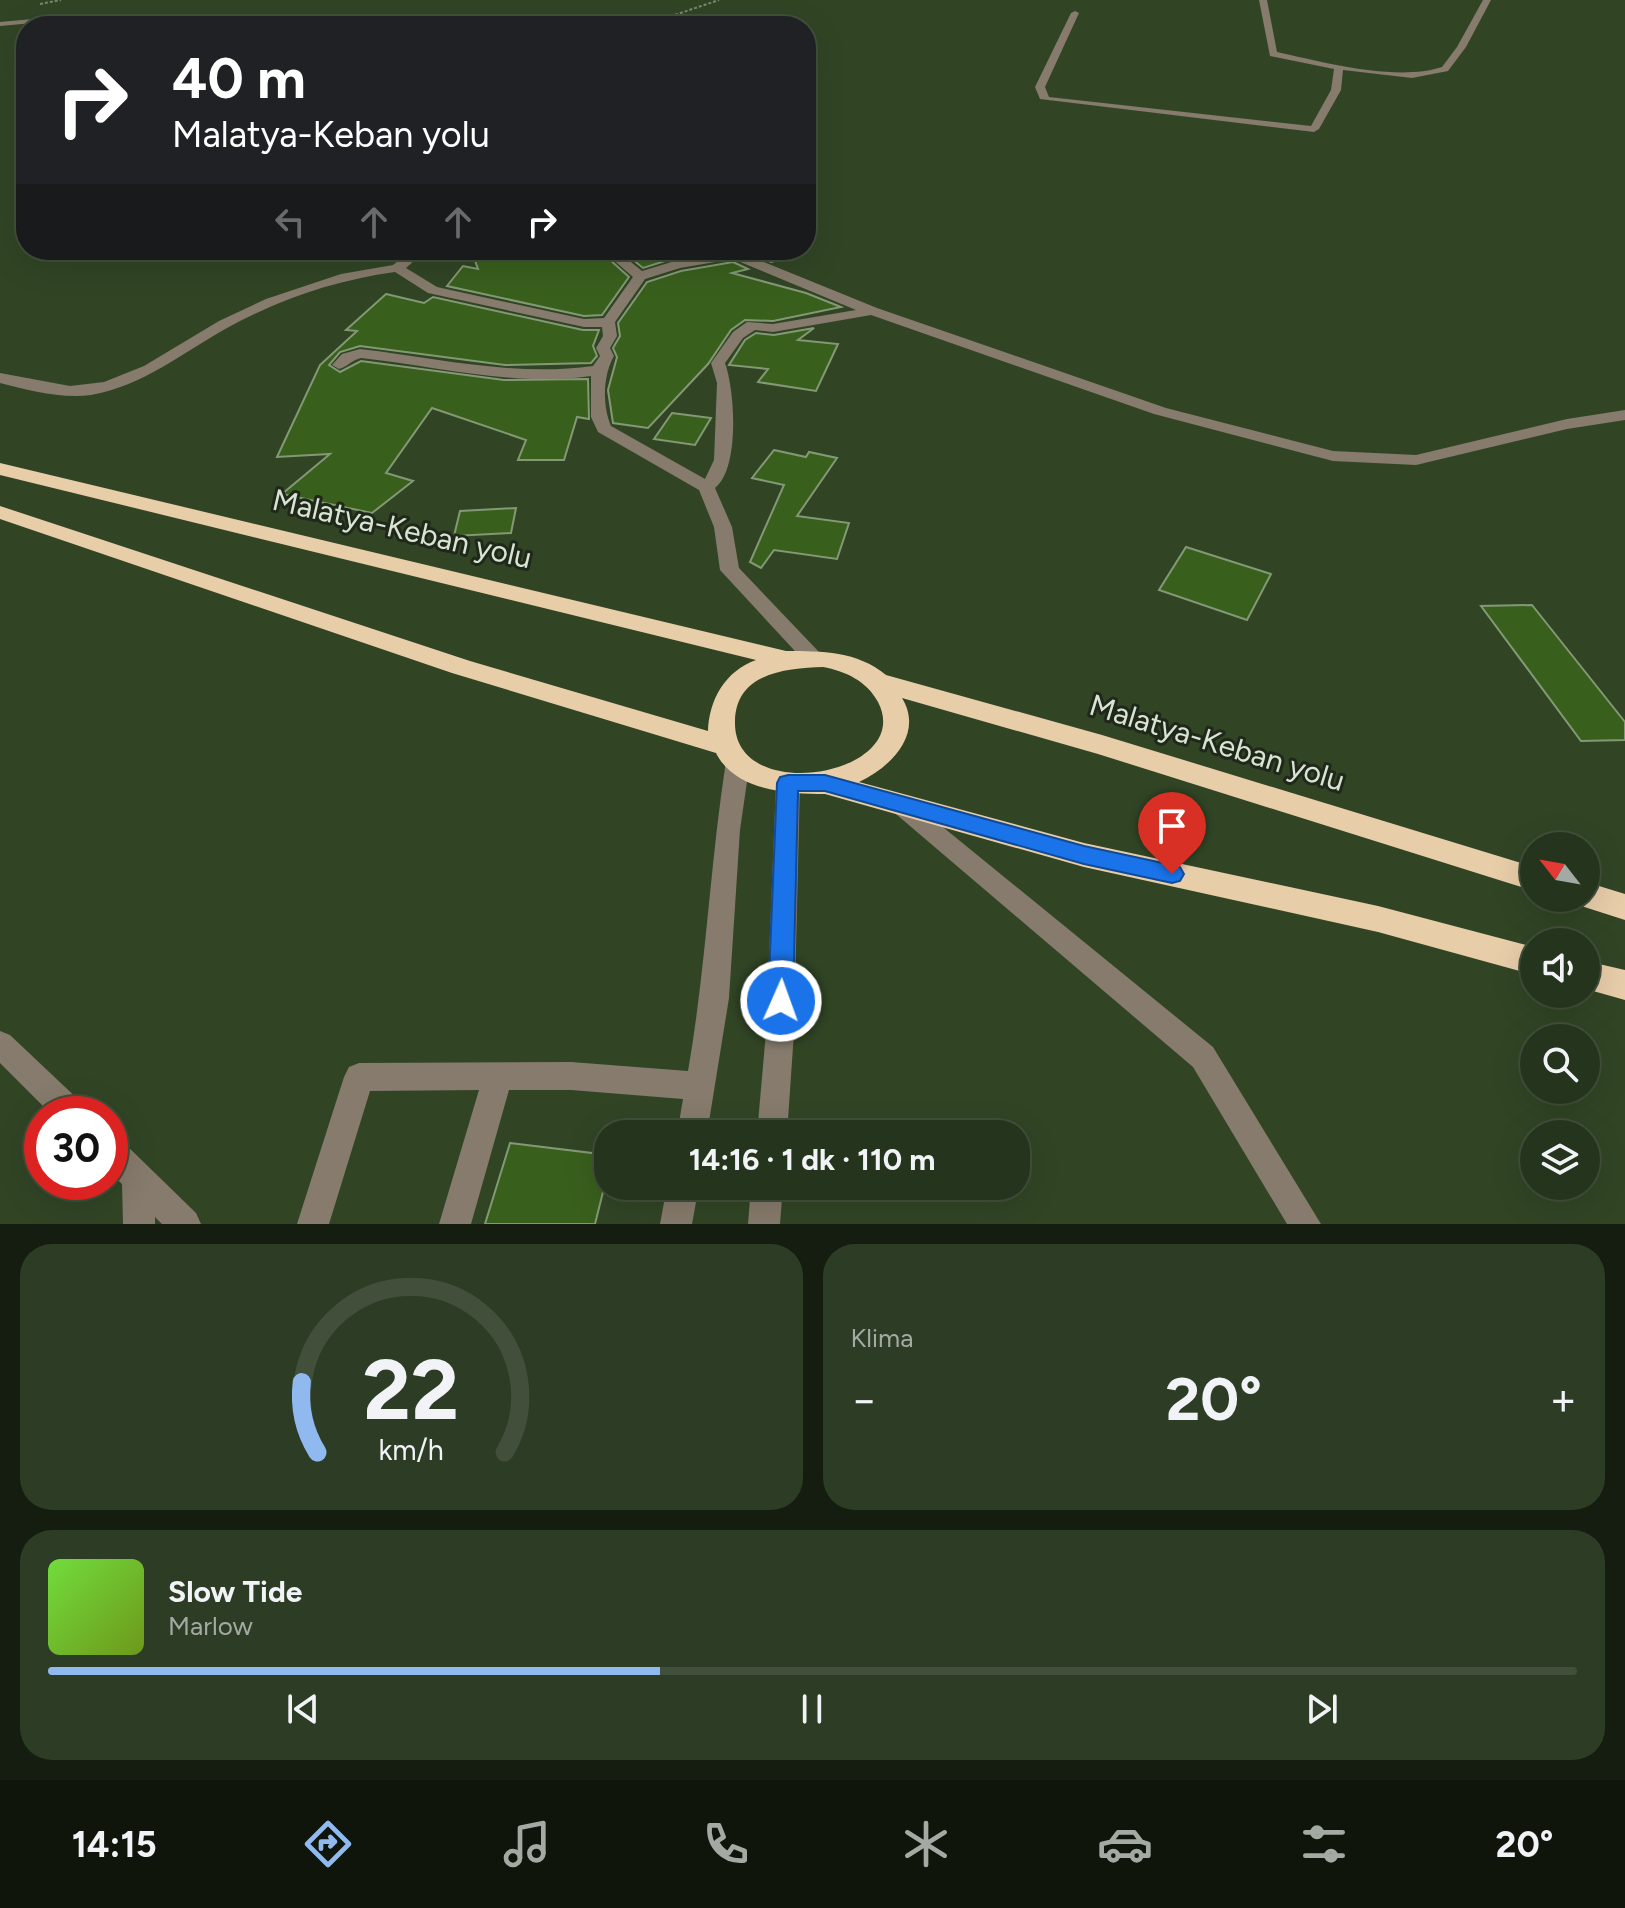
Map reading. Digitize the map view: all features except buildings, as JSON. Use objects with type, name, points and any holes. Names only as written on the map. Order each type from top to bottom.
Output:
[{"type":"highway","name":"Malatya-Keban yolu","points":[[0,469],[800,658]]},
{"type":"highway","points":[[0,512],[461,667],[732,754],[760,775],[788,783],[825,783],[850,777],[871,765],[886,750],[895,732],[896,714],[890,697],[878,682],[860,669],[837,661],[800,658],[764,666],[744,677],[729,692],[720,709],[719,728],[732,754]]},
{"type":"highway","name":"Malatya-Keban yolu","points":[[878,682],[1087,741],[1520,875]]},
{"type":"highway","points":[[825,783],[1084,855],[1378,919],[1520,957]]},
{"type":"highway","points":[[1600,899],[1625,907]]},
{"type":"highway","points":[[1600,979],[1625,985]]},
{"type":"street","points":[[1263,0],[1273,54],[1339,68],[1432,75],[1447,68],[1487,0]]},
{"type":"street","points":[[1075,13],[1040,87],[1045,99],[1314,129],[1336,90],[1339,68]]},
{"type":"street","points":[[0,378],[22,384],[88,391],[141,376],[201,337],[246,314],[355,272],[397,268],[407,260]]},
{"type":"street","points":[[620,260],[640,276]]},
{"type":"street","points":[[697,260],[640,276],[608,322],[610,336],[603,348],[607,356],[598,370],[599,417],[604,429],[706,487],[723,527],[730,570],[800,658]]},
{"type":"street","points":[[753,260],[872,311],[1160,411],[1333,456],[1416,460],[1567,424],[1625,415]]},
{"type":"street","points":[[397,268],[433,290],[584,323],[608,322]]},
{"type":"street","points":[[706,487],[717,478],[722,460],[725,383],[718,363],[738,335],[752,325],[773,328],[872,311]]},
{"type":"street","points":[[339,365],[347,357],[360,353],[463,369],[573,375],[598,370]]},
{"type":"street","points":[[694,1120],[715,998],[732,754]]},
{"type":"street","points":[[773,1120],[780,1032],[788,783]]},
{"type":"street","points":[[898,803],[1203,1057],[1305,1224]]},
{"type":"street","points":[[0,1044],[53,1096]]},
{"type":"street","points":[[455,1224],[498,1076]]},
{"type":"street","points":[[313,1224],[359,1077],[571,1076],[700,1086]]},
{"type":"street","points":[[128,1168],[185,1224]]},
{"type":"street","points":[[137,1177],[139,1224]]},
{"type":"street","points":[[676,1224],[680,1200]]},
{"type":"street","points":[[764,1224],[766,1200]]},
{"type":"path","points":[[672,16],[719,0]]},
{"type":"route","points":[[781,1001],[788,783],[825,783],[1084,855],[1172,874]]}]
